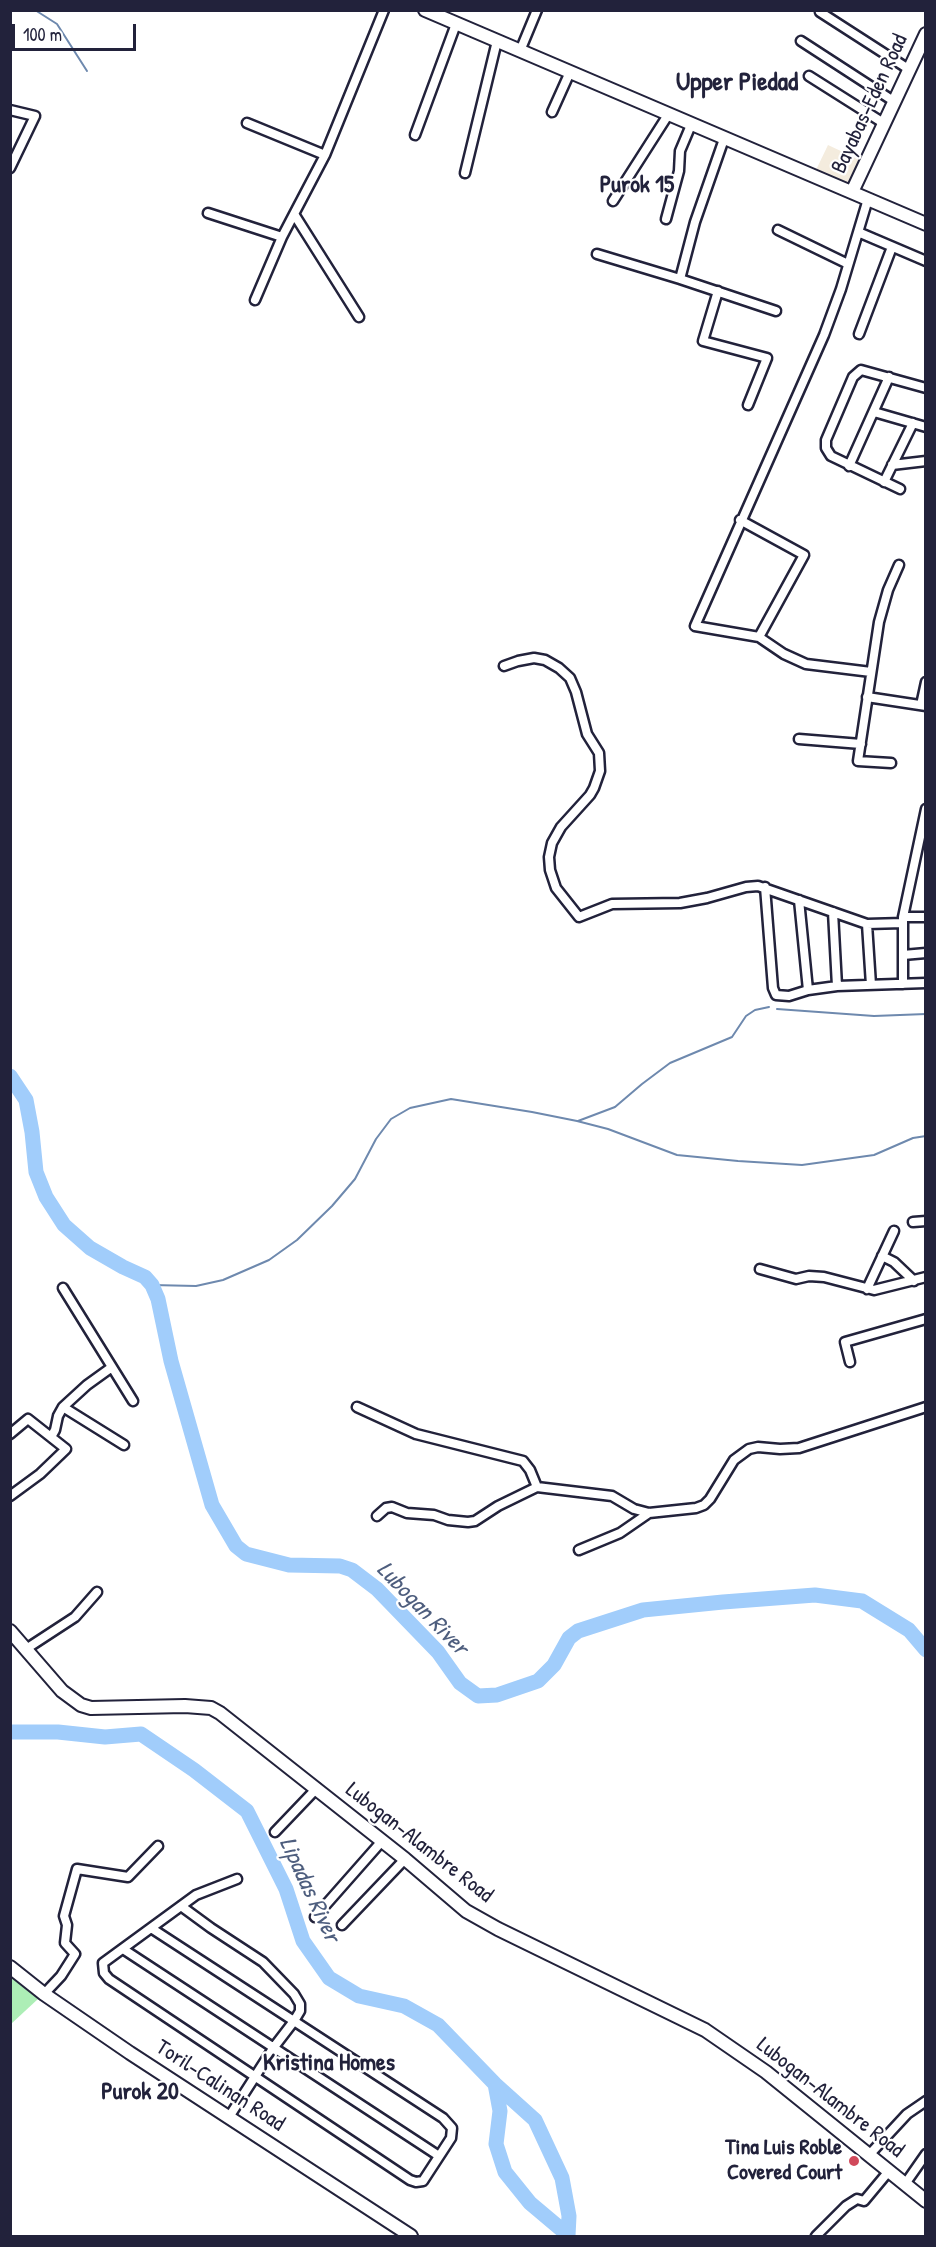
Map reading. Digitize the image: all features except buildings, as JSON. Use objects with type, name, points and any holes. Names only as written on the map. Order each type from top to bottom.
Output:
[{"type":"street","points":[[255,300],[282,237],[325,154],[384,10]]},
{"type":"street","points":[[425,10],[926,224]]},
{"type":"street","points":[[520,51],[537,10]]},
{"type":"street","points":[[820,12],[910,70]]},
{"type":"street","points":[[415,135],[456,24]]},
{"type":"street","name":"Bayabas-Eden Road","points":[[852,192],[926,34]]},
{"type":"street","points":[[465,172],[497,41]]},
{"type":"street","points":[[801,41],[895,102]]},
{"type":"street","points":[[552,112],[570,72]]},
{"type":"street","points":[[809,76],[885,124]]},
{"type":"street","points":[[10,110],[35,116],[10,168]]},
{"type":"street","points":[[613,201],[668,115]]},
{"type":"street","points":[[247,123],[325,154]]},
{"type":"street","points":[[666,219],[679,171],[680,150],[691,125]]},
{"type":"street","points":[[680,279],[704,190],[724,139]]},
{"type":"street","points":[[868,199],[824,335],[694,626],[759,637],[795,660],[821,666],[871,672]]},
{"type":"street","points":[[208,213],[282,237]]},
{"type":"street","points":[[294,214],[359,317]]},
{"type":"street","points":[[778,230],[848,264]]},
{"type":"street","points":[[858,232],[926,261]]},
{"type":"street","points":[[859,334],[892,247]]},
{"type":"street","points":[[597,254],[776,311]]},
{"type":"street","points":[[718,291],[703,341],[767,358],[748,405]]},
{"type":"street","points":[[900,489],[831,456],[825,444],[853,377],[858,371],[864,369],[926,388]]},
{"type":"street","points":[[849,466],[889,377]]},
{"type":"street","points":[[874,412],[926,427]]},
{"type":"street","points":[[884,482],[913,423]]},
{"type":"street","points":[[892,465],[926,461]]},
{"type":"street","points":[[740,520],[804,555],[759,637]]},
{"type":"street","points":[[891,763],[858,761],[882,607],[899,565]]},
{"type":"street","points":[[504,666],[518,660],[534,658],[545,660],[570,678],[587,734],[599,753],[600,771],[594,788],[561,827],[552,843],[549,857],[550,870],[556,888],[579,916],[612,904],[680,903],[746,887],[765,887],[867,924],[926,916]]},
{"type":"street","points":[[867,697],[923,705],[926,682]]},
{"type":"street","points":[[799,739],[861,744]]},
{"type":"street","points":[[903,984],[903,920],[926,809]]},
{"type":"street","points":[[765,887],[774,993],[781,997],[837,986],[926,983]]},
{"type":"street","points":[[800,900],[808,990]]},
{"type":"street","points":[[833,912],[837,986]]},
{"type":"street","points":[[867,924],[871,985]]},
{"type":"street","points":[[903,955],[926,953]]},
{"type":"street","points":[[913,1222],[926,1221]]},
{"type":"street","points":[[867,1289],[894,1231]]},
{"type":"street","points":[[882,1256],[894,1262],[914,1281]]},
{"type":"street","points":[[760,1269],[796,1279],[824,1276],[867,1289],[879,1290],[926,1277]]},
{"type":"street","points":[[63,1288],[133,1401]]},
{"type":"street","points":[[850,1362],[845,1342],[926,1319]]},
{"type":"street","points":[[51,1437],[63,1407],[87,1385],[112,1367]]},
{"type":"street","points":[[63,1407],[124,1445]]},
{"type":"street","points":[[357,1407],[416,1434],[523,1461],[530,1470],[537,1487]]},
{"type":"street","points":[[377,1516],[386,1508],[392,1507],[408,1514],[434,1515],[460,1522],[475,1521],[498,1506],[537,1487],[612,1496],[634,1509],[649,1513],[696,1508],[704,1505],[716,1492],[734,1460],[749,1449],[758,1447],[799,1448],[926,1407]]},
{"type":"street","points":[[10,1434],[28,1419],[66,1449],[40,1474],[10,1496]]},
{"type":"street","points":[[579,1550],[620,1533],[649,1513]]},
{"type":"street","points":[[26,1649],[75,1617],[97,1592]]},
{"type":"street","name":"Lubogan-Alambre Road","points":[[10,1631],[62,1691],[81,1705],[91,1708],[185,1706],[212,1708],[234,1722],[317,1788],[466,1911],[705,2030],[766,2072],[926,2202]]},
{"type":"street","points":[[275,1832],[317,1788]]},
{"type":"street","points":[[315,1917],[382,1841]]},
{"type":"street","points":[[44,1994],[61,1976],[75,1954],[65,1943],[68,1925],[64,1916],[77,1869],[128,1877],[158,1846]]},
{"type":"street","points":[[342,1925],[405,1859]]},
{"type":"street","points":[[151,1928],[442,2118],[453,2132],[427,2177],[420,2183],[254,2076],[110,1979],[102,1969],[103,1964],[151,1928],[196,1895],[237,1878]]},
{"type":"street","points":[[181,1906],[263,1962],[294,1994],[300,2004],[300,2011],[294,2021],[254,2076],[230,2117]]},
{"type":"street","points":[[123,1949],[439,2156]]},
{"type":"street","name":"Toril-Calinan Road","points":[[10,1967],[44,1994],[411,2236]]},
{"type":"street","points":[[868,2155],[907,2114],[926,2101]]},
{"type":"street","points":[[905,2184],[924,2156]]},
{"type":"street","points":[[816,2236],[846,2206],[857,2199],[864,2201],[889,2171]]},
{"type":"shaded area","points":[[828,145],[860,160],[849,183],[816,170]]},
{"type":"green space","points":[[11,1975],[38,1999],[10,2024]]},
{"type":"waterway","points":[[35,10],[57,24],[87,71]]},
{"type":"waterway","points":[[578,1121],[615,1107],[670,1063],[732,1037],[746,1016],[755,1010],[769,1007]]},
{"type":"waterway","points":[[777,1009],[874,1016],[926,1014]]},
{"type":"waterway","name":"Lubogan River","points":[[10,1076],[26,1100],[36,1172],[46,1197],[64,1225],[90,1248],[145,1277],[152,1285],[158,1299],[171,1361],[212,1505],[236,1546],[246,1554],[289,1565],[340,1566],[352,1570],[377,1589],[438,1652],[460,1683],[478,1696],[497,1695],[538,1681],[554,1665],[569,1638],[578,1631],[643,1610],[815,1595],[862,1601],[909,1630],[926,1650]]},
{"type":"waterway","points":[[152,1285],[196,1286],[223,1280],[269,1260],[297,1240],[332,1206],[355,1179],[376,1139],[391,1119],[410,1108],[451,1099],[577,1121],[608,1129],[677,1155],[738,1161],[802,1165],[874,1155],[913,1138],[926,1136]]},
{"type":"waterway","name":"Lipadas River","points":[[10,1732],[58,1732],[105,1737],[141,1734],[194,1770],[247,1811],[286,1889],[303,1941],[329,1978],[359,1996],[404,2006],[438,2025],[495,2084],[535,2120],[562,2178],[569,2216],[568,2236]]},
{"type":"waterway","points":[[495,2084],[500,2111],[496,2144],[505,2172],[530,2203],[568,2235]]},
{"type":"place","name":"Tina Luis Roble Covered Court","points":[[854,2161]]},
{"type":"district","name":"Upper Piedad","points":[[737,83]]},
{"type":"district","name":"Purok 15","points":[[637,186]]},
{"type":"district","name":"Kristina Homes","points":[[329,2064]]},
{"type":"district","name":"Purok 20","points":[[140,2093]]}]
